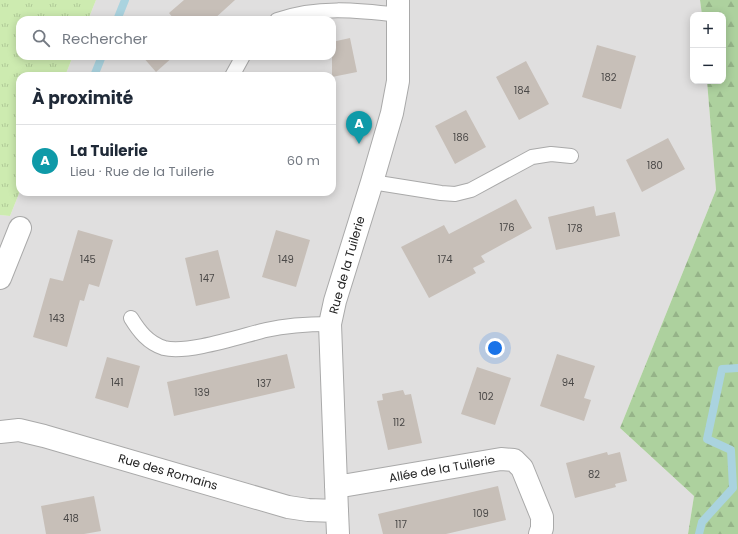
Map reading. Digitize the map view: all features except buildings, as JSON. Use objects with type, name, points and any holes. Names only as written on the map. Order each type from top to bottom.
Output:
[{"type":"street","name":"Rue de la Tuilerie","points":[[338,534],[330,324],[335,301],[392,113],[398,81],[398,7]]},
{"type":"street","points":[[0,278],[20,228]]},
{"type":"street","name":"Rue des Romains","points":[[0,432],[19,430],[44,436],[288,507],[308,510],[337,511]]},
{"type":"street","name":"Allée de la Tuilerie","points":[[336,487],[501,459],[514,460],[522,468],[542,517],[542,528],[540,534]]},
{"type":"lane","points":[[292,16],[306,12],[336,10],[367,11],[398,7]]},
{"type":"lane","points":[[234,72],[241,60]]},
{"type":"lane","points":[[372,182],[455,194],[471,190],[532,157],[551,154],[571,156]]},
{"type":"lane","points":[[131,318],[139,331],[148,340],[164,348],[184,350],[286,326],[330,324]]},
{"type":"shaded area","points":[[96,0],[700,0],[702,12],[690,12],[690,84],[707,84],[716,190],[620,428],[694,496],[688,534],[0,534],[0,215],[10,216],[18,196],[336,196],[336,72],[67,72],[71,60],[336,60],[336,16],[90,16]]},
{"type":"green space","points":[[0,0],[96,0],[90,16],[16,16],[16,60],[71,60],[67,72],[16,72],[16,196],[18,196],[10,216],[0,215]]},
{"type":"green space","points":[[700,0],[738,0],[738,534],[688,534],[694,496],[620,428],[716,190],[707,84],[726,84],[726,12],[702,12]]},
{"type":"waterway","points":[[119,16],[125,0]]},
{"type":"waterway","points":[[96,72],[100,60]]},
{"type":"waterway","points":[[699,534],[702,522],[733,488],[731,450],[707,439],[722,369],[738,368]]},
{"type":"place","name":"La Tuilerie","points":[[359,144]]}]
